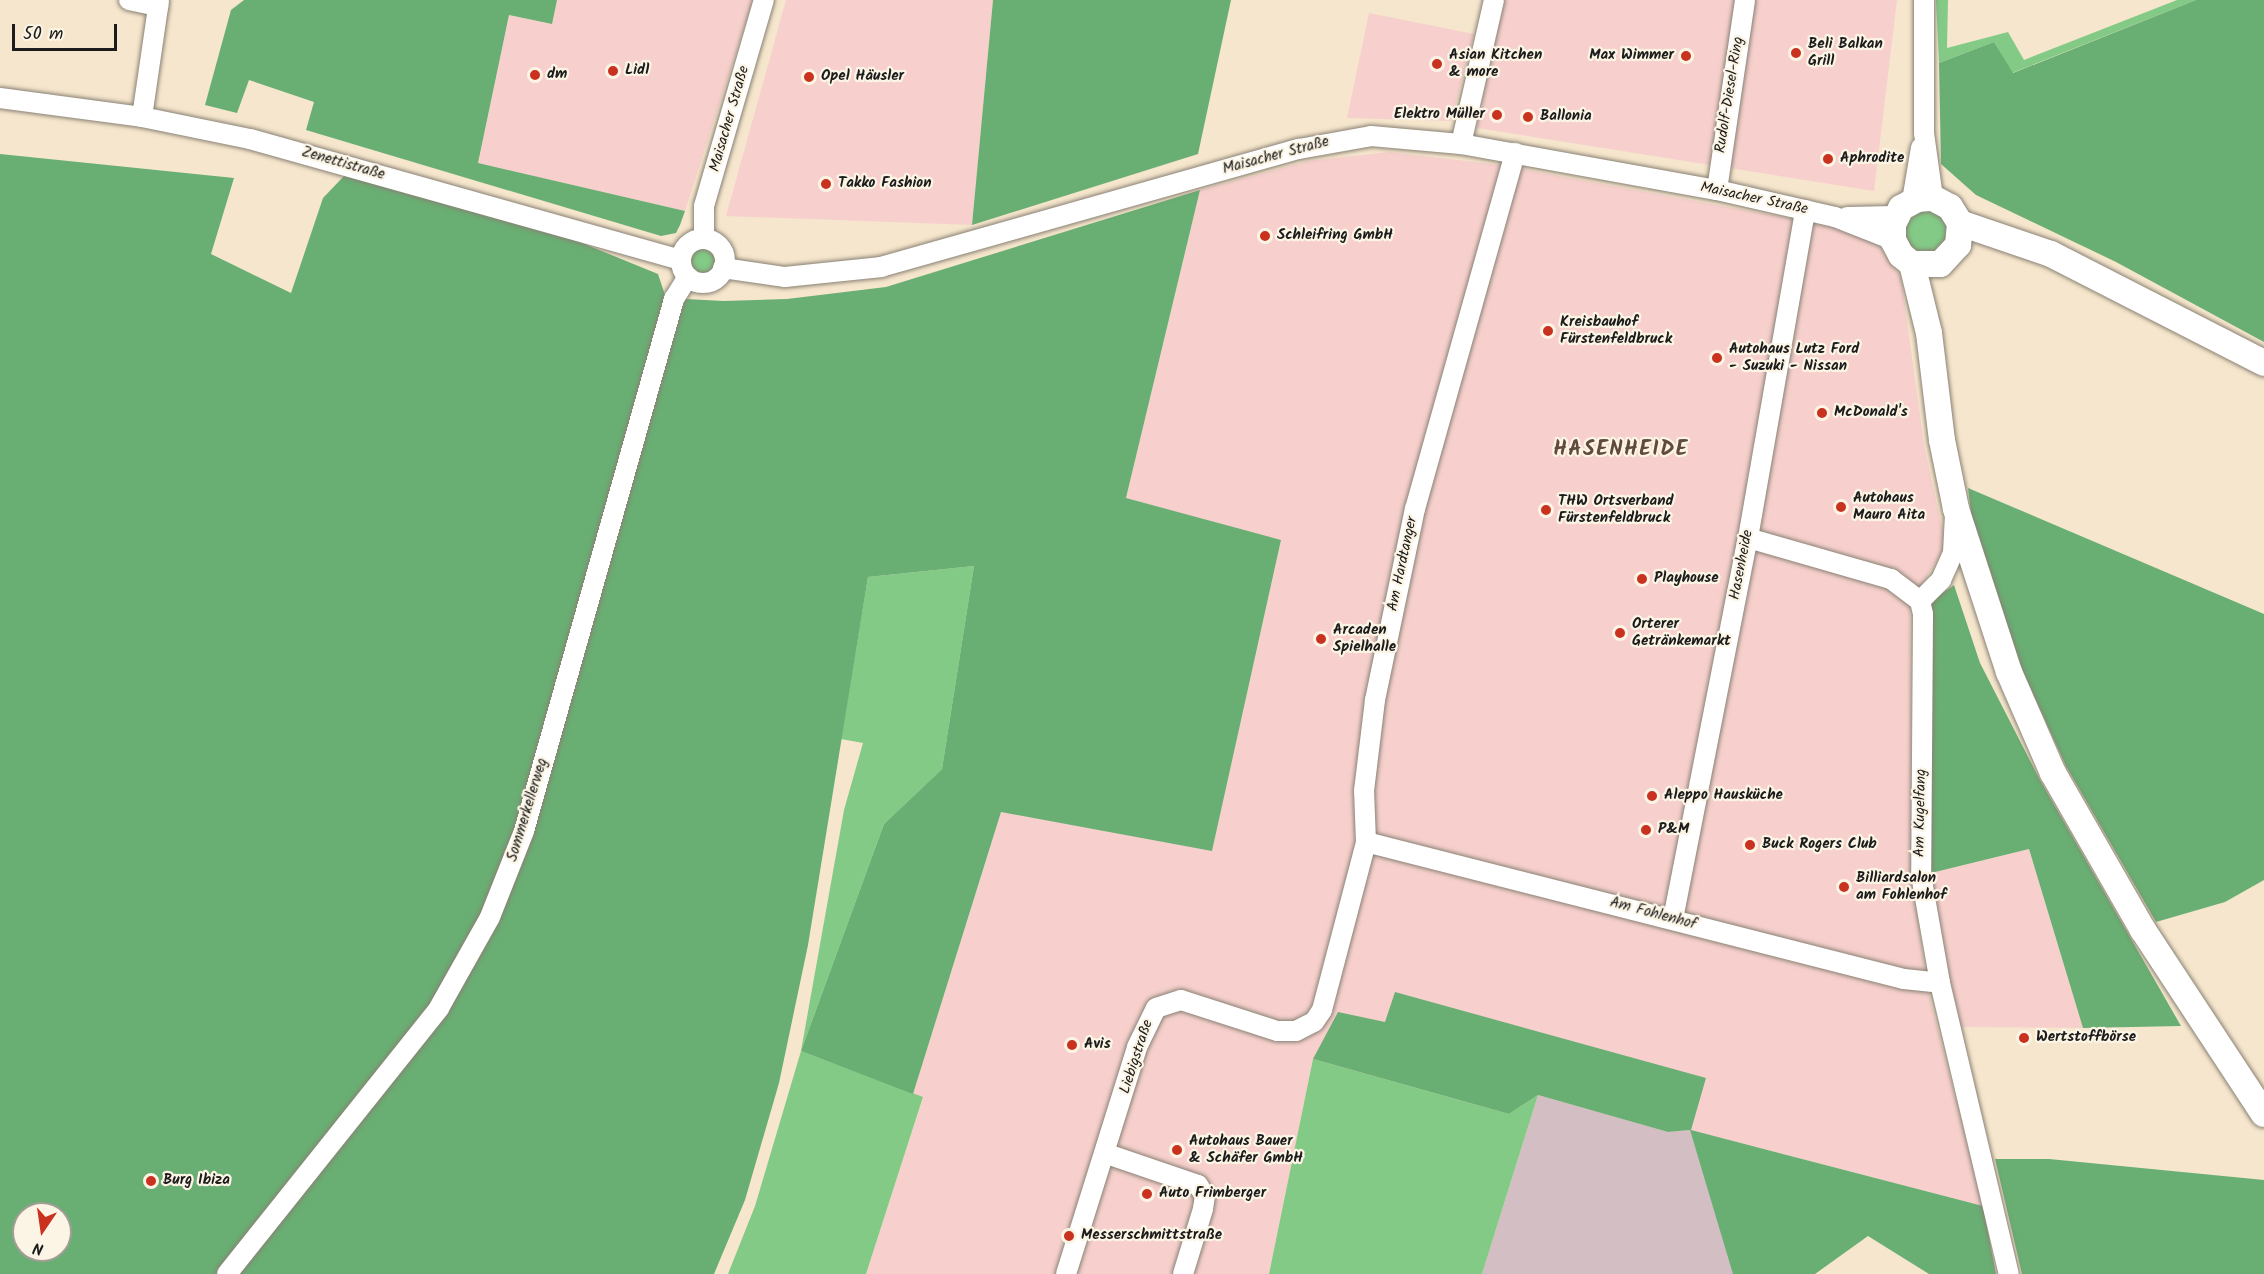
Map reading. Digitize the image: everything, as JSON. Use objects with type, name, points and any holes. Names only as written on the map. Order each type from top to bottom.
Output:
[{"type":"main road","points":[[2264,363],[2019,241],[1959,223],[1950,207],[1908,214],[1901,255],[1912,264],[1929,333],[1942,440],[1956,509],[2009,672],[2053,773],[2143,930],[2264,1114]]},
{"type":"main road","points":[[1929,333],[1948,256],[1959,223]]},
{"type":"main road","points":[[1912,264],[2019,241]]},
{"type":"street","points":[[129,0],[159,3],[142,117]]},
{"type":"street","name":"Maisacher Straße","points":[[704,239],[704,206],[764,0]]},
{"type":"street","points":[[1461,144],[1494,0]]},
{"type":"street","name":"Rudolf-Diesel-Ring","points":[[1717,190],[1745,0]]},
{"type":"street","points":[[1908,214],[1924,134],[1924,0]]},
{"type":"street","name":"Zenettistraße","points":[[0,98],[142,117],[260,141],[684,269]]},
{"type":"street","name":"Maisacher Straße","points":[[723,268],[785,277],[846,273],[881,267],[1323,142],[1371,136],[1461,144],[1515,153],[1717,190],[1835,217],[1908,214]]},
{"type":"street","name":"Am Hardtanger","points":[[1330,982],[1366,842],[1364,790],[1375,700],[1413,520],[1515,153]]},
{"type":"street","name":"Hasenheide","points":[[1673,919],[1748,538],[1805,210]]},
{"type":"street","points":[[704,239],[722,250],[723,268],[707,283],[684,269],[687,245],[704,239]]},
{"type":"street","name":"Sommerkellerweg","points":[[226,1274],[439,1008],[490,917],[524,831],[684,269]]},
{"type":"street","points":[[1748,538],[1891,579],[1920,601],[1941,580],[1953,553],[1956,509]]},
{"type":"street","name":"Am Kugelfang","points":[[1920,601],[1923,614],[1921,874],[1940,983],[2009,1274]]},
{"type":"street","name":"Am Fohlenhof","points":[[1366,842],[1904,980],[1940,983]]},
{"type":"street","name":"Liebigstraße","points":[[1066,1274],[1107,1154],[1137,1047],[1156,1008],[1182,1000],[1278,1031],[1296,1031],[1314,1022],[1330,982]]},
{"type":"street","points":[[1107,1154],[1198,1185],[1205,1196],[1183,1274]]},
{"type":"shaded area","points":[[557,0],[753,0],[685,211],[478,164],[509,15],[551,24]]},
{"type":"shaded area","points":[[786,0],[993,0],[972,225],[726,216]]},
{"type":"shaded area","points":[[1504,0],[1897,0],[1874,191],[1477,128]]},
{"type":"shaded area","points":[[1369,13],[1474,34],[1451,121],[1347,118]]},
{"type":"shaded area","points":[[1389,152],[1500,165],[1869,233],[1901,277],[1924,445],[1946,546],[1910,603],[1912,879],[1928,991],[1983,1206],[1690,1130],[1706,1078],[1385,1022],[1313,1059],[1269,1274],[866,1274],[923,1098],[913,1094],[1001,812],[1212,850],[1281,541],[1126,499],[1200,190],[1308,161]]},
{"type":"shaded area","points":[[2029,849],[2083,1028],[1958,1027],[1927,874]]},
{"type":"shaded area","points":[[1538,1095],[1668,1132],[1690,1130],[1735,1274],[1482,1274]]},
{"type":"green space","points":[[244,0],[557,0],[552,24],[509,15],[478,163],[685,211],[676,233],[661,236],[306,130],[314,102],[249,80],[237,113],[205,105],[231,10]]},
{"type":"green space","points":[[993,0],[1231,0],[1198,154],[972,225]]},
{"type":"green space","points":[[1936,0],[1948,0],[1947,48],[2008,32],[2024,60],[2177,0],[2196,0],[2012,73],[1994,42],[1939,63]]},
{"type":"green space","points":[[2196,0],[2264,0],[2264,342],[2116,262],[1976,195],[1941,164],[1939,63],[1994,42],[2013,73]]},
{"type":"green space","points":[[0,154],[234,178],[211,254],[291,293],[323,198],[345,175],[560,234],[658,274],[666,298],[724,301],[787,299],[886,287],[1200,190],[1126,498],[1281,540],[1212,851],[1001,812],[913,1094],[801,1051],[884,824],[942,769],[974,566],[868,577],[808,945],[779,1083],[745,1200],[714,1274],[0,1274]]},
{"type":"green space","points":[[1927,207],[1949,220],[1944,252],[1912,256],[1901,226],[1904,218]]},
{"type":"green space","points":[[703,248],[712,252],[716,261],[712,270],[703,274],[694,270],[690,261],[694,252]]},
{"type":"green space","points":[[1968,488],[2264,614],[2264,880],[2225,902],[2156,922],[2066,766],[2013,650],[1973,528]]},
{"type":"green space","points":[[974,566],[942,769],[884,824],[801,1051],[844,810],[863,743],[841,739],[868,577]]},
{"type":"green space","points":[[1954,585],[1980,663],[2040,780],[2181,1026],[2083,1028],[2029,849],[1927,874],[1926,605]]},
{"type":"green space","points":[[1395,992],[1706,1078],[1691,1130],[1983,1206],[1996,1274],[1929,1274],[1868,1236],[1815,1274],[1733,1274],[1690,1130],[1668,1132],[1538,1095],[1509,1114],[1313,1059],[1338,1012],[1385,1022]]},
{"type":"green space","points":[[801,1051],[923,1097],[866,1274],[728,1274],[755,1206]]},
{"type":"green space","points":[[1313,1059],[1509,1114],[1538,1095],[1482,1274],[1269,1274]]},
{"type":"green space","points":[[1995,1159],[2049,1159],[2264,1180],[2264,1274],[2022,1274]]},
{"type":"place","name":"Beli Balkan Grill","points":[[1796,53]]},
{"type":"place","name":"Max Wimmer","points":[[1686,56]]},
{"type":"place","name":"Asian Kitchen & more","points":[[1437,64]]},
{"type":"place","name":"Lidl","points":[[613,71]]},
{"type":"place","name":"dm","points":[[535,75]]},
{"type":"place","name":"Opel Häusler","points":[[809,77]]},
{"type":"place","name":"Elektro Müller","points":[[1497,115]]},
{"type":"place","name":"Ballonia","points":[[1528,117]]},
{"type":"place","name":"Aphrodite","points":[[1828,159]]},
{"type":"place","name":"Takko Fashion","points":[[826,184]]},
{"type":"place","name":"Schleifring GmbH","points":[[1265,236]]},
{"type":"place","name":"Kreisbauhof Fürstenfeldbruck","points":[[1548,331]]},
{"type":"place","name":"Autohaus Lutz Ford - Suzuki - Nissan","points":[[1717,358]]},
{"type":"place","name":"McDonald's","points":[[1822,413]]},
{"type":"place","name":"Autohaus Mauro Aita","points":[[1841,507]]},
{"type":"place","name":"THW Ortsverband Fürstenfeldbruck","points":[[1546,510]]},
{"type":"place","name":"Playhouse","points":[[1642,579]]},
{"type":"place","name":"Orterer Getränkemarkt","points":[[1620,633]]},
{"type":"place","name":"Arcaden Spielhalle","points":[[1321,639]]},
{"type":"place","name":"Aleppo Hausküche","points":[[1652,796]]},
{"type":"place","name":"P&M","points":[[1646,830]]},
{"type":"place","name":"Buck Rogers Club","points":[[1750,845]]},
{"type":"place","name":"Billiardsalon am Fohlenhof","points":[[1844,887]]},
{"type":"place","name":"Wertstoffbörse","points":[[2024,1038]]},
{"type":"place","name":"Avis","points":[[1072,1045]]},
{"type":"place","name":"Autohaus Bauer & Schäfer GmbH","points":[[1177,1150]]},
{"type":"place","name":"Burg Ibiza","points":[[151,1181]]},
{"type":"place","name":"Auto Frimberger","points":[[1147,1194]]},
{"type":"place","name":"Messerschmittstraße","points":[[1069,1236]]},
{"type":"district","name":"HASENHEIDE","points":[[1621,450]]}]
